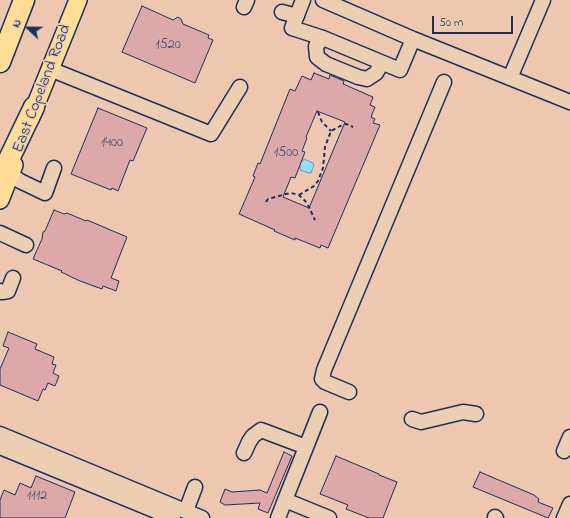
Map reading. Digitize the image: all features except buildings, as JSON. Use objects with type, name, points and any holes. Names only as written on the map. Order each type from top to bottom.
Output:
[{"type":"highway","points":[[0,62],[24,0]]},
{"type":"highway","points":[[5,176],[34,107]]},
{"type":"main road","name":"East Copeland Road","points":[[34,107],[78,0]]},
{"type":"main road","name":"East Copeland Road","points":[[0,200],[5,176]]},
{"type":"street","points":[[303,0],[292,28],[323,38],[400,70],[413,39]]},
{"type":"street","points":[[324,0],[413,39],[570,102]]},
{"type":"street","points":[[510,78],[543,0]]},
{"type":"street","points":[[282,12],[297,16]]},
{"type":"street","points":[[323,38],[316,46],[317,57],[326,64],[358,77],[367,79],[376,73],[382,63]]},
{"type":"street","points":[[50,68],[88,85],[211,134],[240,86]]},
{"type":"street","points":[[349,392],[324,382],[322,378],[324,370],[444,82]]},
{"type":"street","points":[[5,176],[46,193],[54,168]]},
{"type":"street","points":[[0,233],[26,245]]},
{"type":"street","points":[[0,291],[8,291],[13,278]]},
{"type":"street","points":[[278,518],[320,412]]},
{"type":"street","points":[[412,419],[421,422],[463,412],[476,414]]},
{"type":"street","points":[[244,453],[253,436],[262,430],[306,448]]},
{"type":"street","points":[[564,451],[570,437]]},
{"type":"street","points":[[1,441],[202,518]]},
{"type":"street","points":[[1,441],[173,518]]},
{"type":"street","points":[[186,511],[195,488]]},
{"type":"street","points":[[285,500],[329,518]]},
{"type":"street","points":[[564,518],[570,504]]},
{"type":"path","points":[[318,112],[322,122],[331,131]]},
{"type":"path","points":[[299,195],[314,186],[318,181],[323,168],[325,147],[331,131],[342,124],[353,127]]},
{"type":"path","points":[[266,202],[268,199],[286,194],[291,193],[299,195],[307,203],[315,220]]},
{"type":"water","points":[[304,159],[313,163],[314,165],[311,173],[300,170],[299,165]]}]
